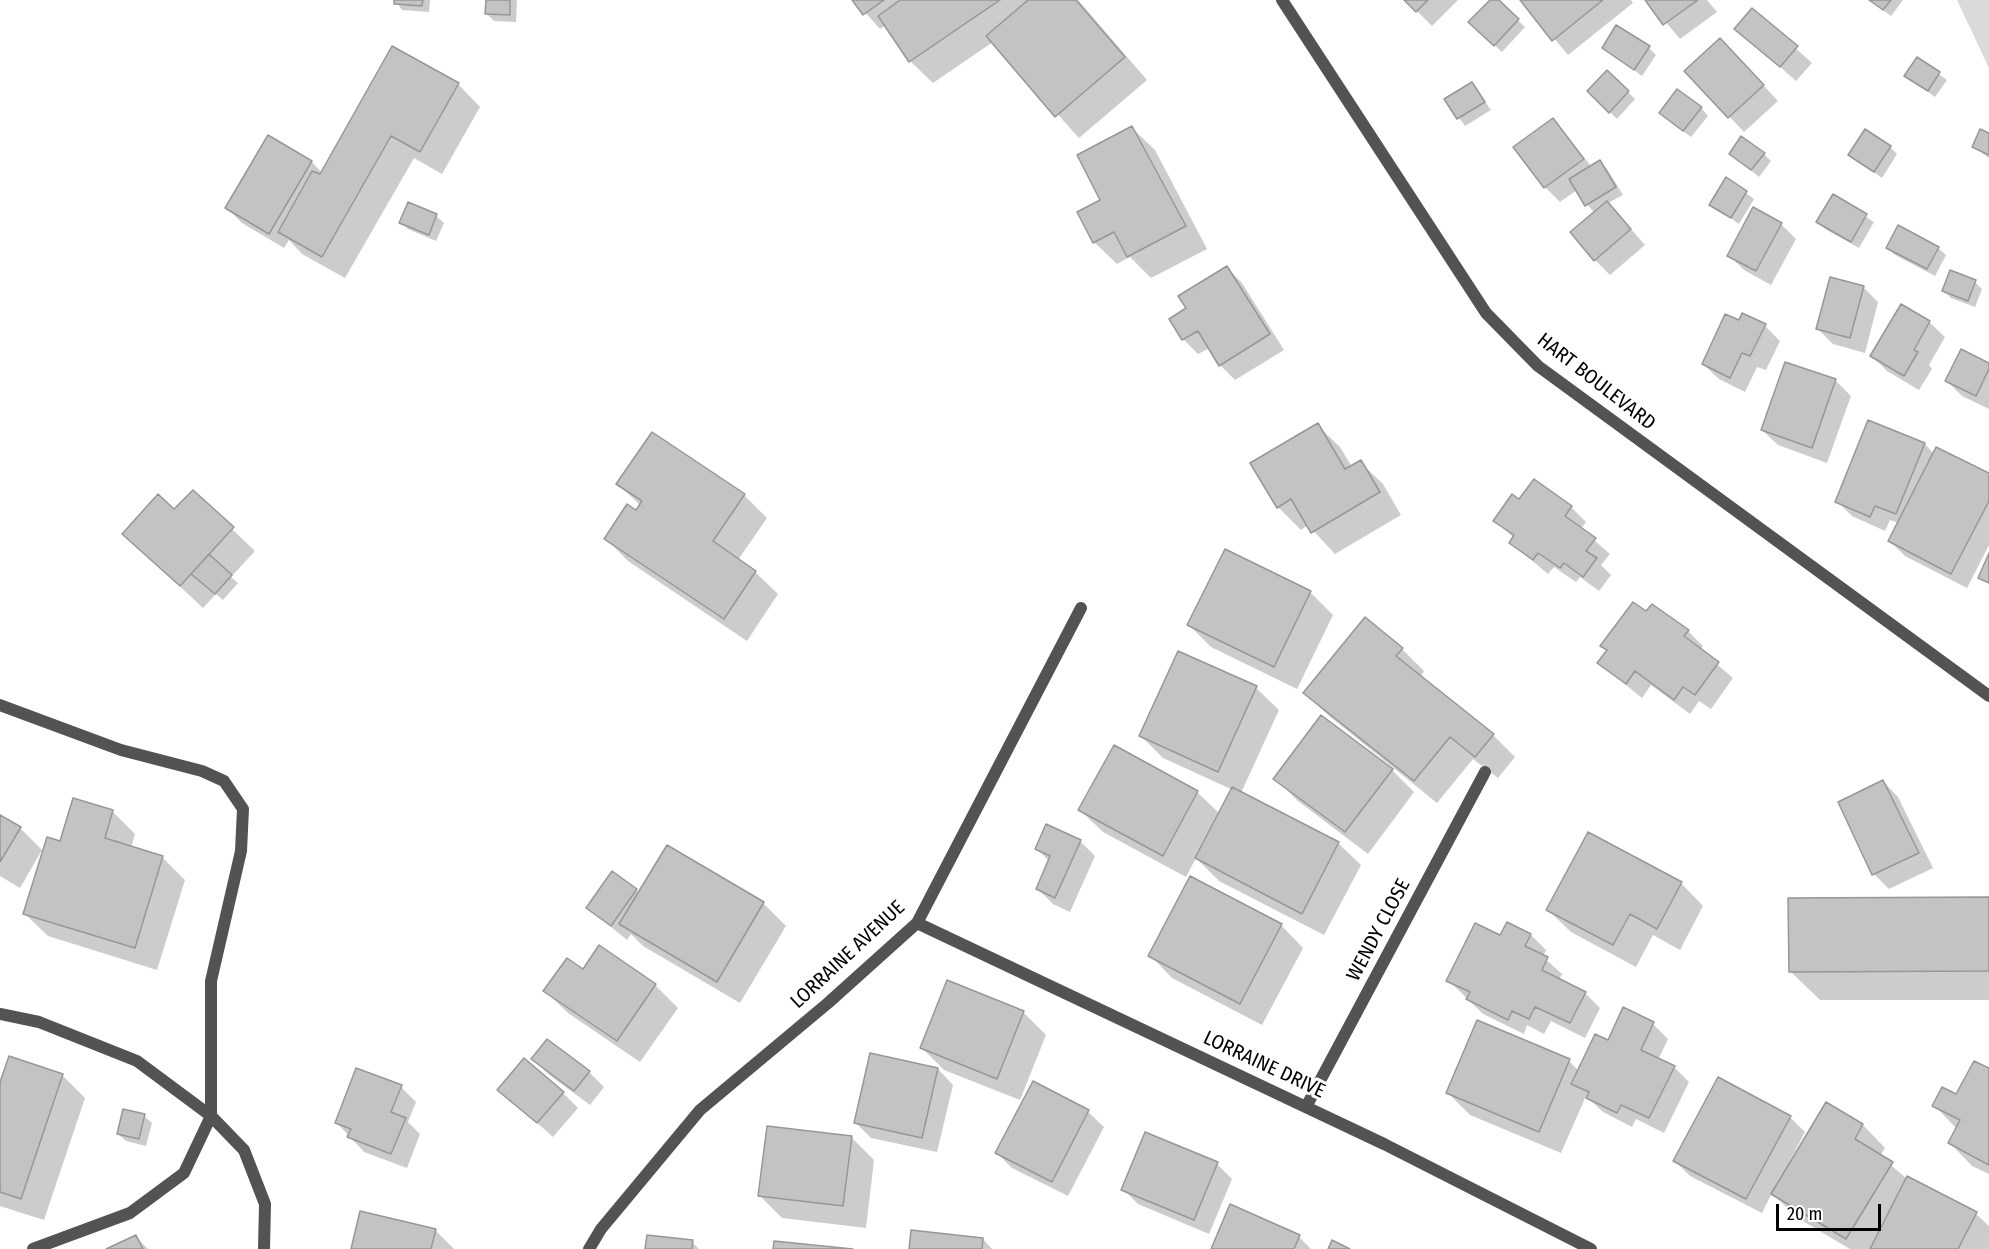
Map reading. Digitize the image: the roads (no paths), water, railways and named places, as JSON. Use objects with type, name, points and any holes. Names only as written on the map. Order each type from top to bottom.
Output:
[{"type":"street","name":"HART BOULEVARD","points":[[1282,0],[1486,314],[1538,366],[1989,696]]},
{"type":"street","name":"LORRAINE AVENUE","points":[[589,1249],[601,1229],[700,1110],[828,1003],[917,923],[1081,608]]},
{"type":"street","points":[[0,705],[121,750],[202,771],[224,781],[243,809],[241,851],[211,981],[211,1116],[184,1173],[129,1213],[33,1249]]},
{"type":"street","name":"WENDY CLOSE","points":[[1306,1107],[1485,772]]},
{"type":"street","name":"LORRAINE DRIVE","points":[[917,923],[1306,1107],[1591,1249]]},
{"type":"street","points":[[0,1014],[39,1022],[137,1061],[211,1116],[244,1150],[266,1204],[264,1249]]}]
